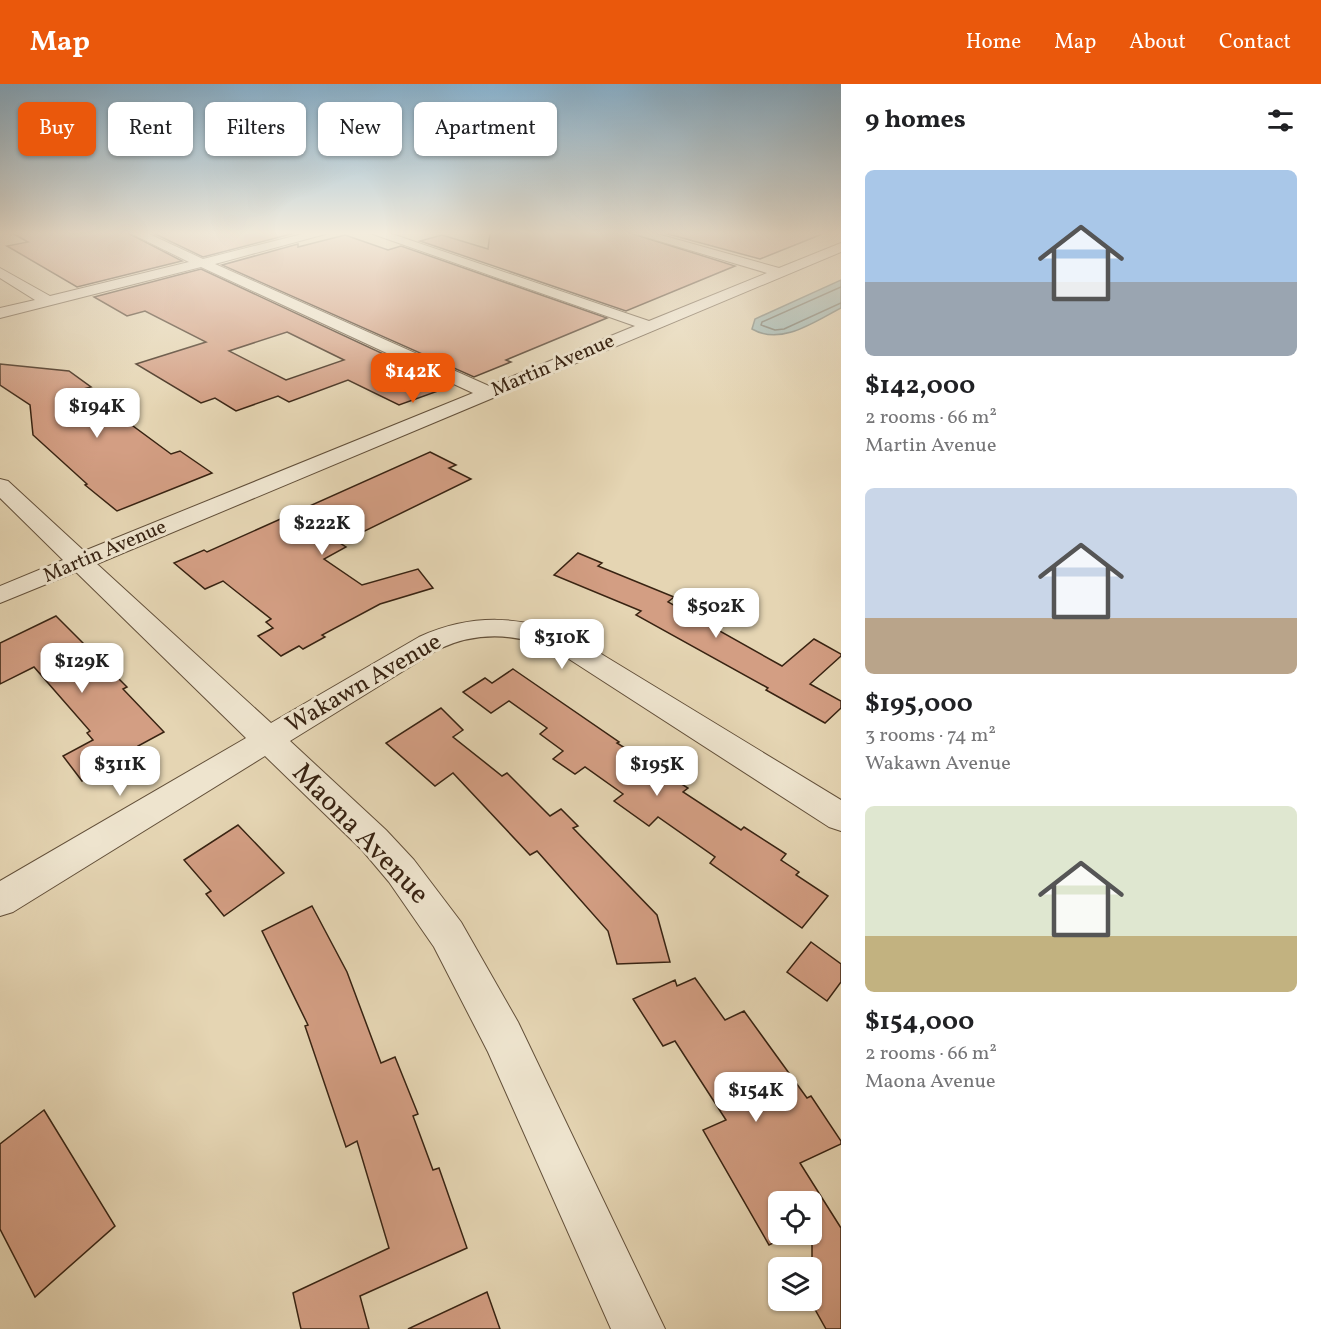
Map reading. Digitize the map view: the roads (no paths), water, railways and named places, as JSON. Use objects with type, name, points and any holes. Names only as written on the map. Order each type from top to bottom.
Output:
[{"type":"street","points":[[30,291],[47,302]]},
{"type":"street","points":[[0,313],[90,291]]},
{"type":"street","points":[[264,291],[489,393]]},
{"type":"street","points":[[547,291],[650,326]]},
{"type":"street","name":"Martin Avenue","points":[[0,596],[734,291]]},
{"type":"street","name":"Maona Avenue","points":[[0,486],[387,854],[419,892],[456,946],[491,1009],[638,1329]]},
{"type":"street","name":"Wakawn Avenue","points":[[0,900],[438,639],[461,630],[481,627],[521,629],[565,644],[841,818]]},
{"type":"water","points":[[817,291],[841,291],[841,308],[786,334],[763,334],[752,329],[755,319]]}]
